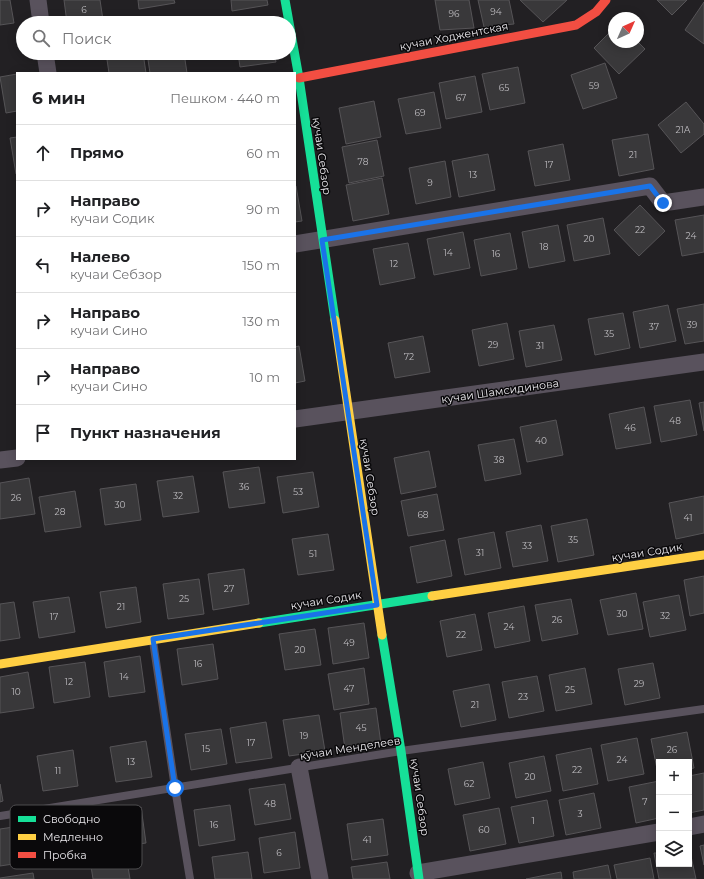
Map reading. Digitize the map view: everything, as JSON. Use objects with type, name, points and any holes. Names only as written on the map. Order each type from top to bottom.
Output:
[{"type":"main road","name":"кучаи Себзор","points":[[285,0],[287,16]]},
{"type":"main road","name":"кучаи Ходжентская","points":[[297,78],[576,25],[596,12],[606,0]]},
{"type":"main road","name":"кучаи Себзор","points":[[294,60],[419,876]]},
{"type":"main road","name":"кучаи Содик","points":[[0,664],[153,639],[704,555]]},
{"type":"street","points":[[38,0],[40,16]]},
{"type":"street","points":[[46,60],[48,72]]},
{"type":"street","points":[[296,244],[650,186],[663,203],[704,197]]},
{"type":"street","name":"кучаи Шамсидинова","points":[[296,419],[704,362]]},
{"type":"street","points":[[0,460],[16,458]]},
{"type":"street","points":[[299,768],[320,879]]},
{"type":"street","points":[[692,826],[704,824]]},
{"type":"street","points":[[419,876],[656,833]]},
{"type":"lane","points":[[153,639],[190,879]]},
{"type":"lane","name":"кӯчаи Менделеев","points":[[69,805],[401,751],[704,709]]},
{"type":"lane","name":"кӯчаи Менделеев","points":[[0,816],[10,814]]},
{"type":"building","points":[[0,0],[10,0],[14,23],[0,25]]},
{"type":"building","points":[[64,0],[100,0],[102,16],[66,16]]},
{"type":"building","points":[[138,0],[174,0],[175,3],[139,9]]},
{"type":"building","points":[[231,0],[267,0],[268,5],[232,11]]},
{"type":"building","points":[[435,0],[469,0],[474,28],[440,30]]},
{"type":"building","points":[[478,0],[509,0],[514,24],[484,27]]},
{"type":"building","points":[[520,0],[567,0],[543,22]]},
{"type":"building","points":[[657,0],[687,0],[672,15]]},
{"type":"building","points":[[704,2],[704,44],[685,30]]},
{"type":"building","points":[[608,34],[608,48],[645,49],[619,74],[594,48]]},
{"type":"building","points":[[107,60],[144,60],[146,72],[109,72]]},
{"type":"building","points":[[148,60],[185,60],[187,72],[150,72]]},
{"type":"building","points":[[239,60],[276,60],[276,62],[240,67]]},
{"type":"building","points":[[605,63],[617,98],[583,109],[571,75]]},
{"type":"building","points":[[518,67],[525,103],[490,110],[482,74]]},
{"type":"building","points":[[16,74],[16,111],[6,113],[0,77]]},
{"type":"building","points":[[475,76],[482,112],[446,119],[439,83]]},
{"type":"building","points":[[434,92],[441,128],[406,134],[398,99]]},
{"type":"building","points":[[374,101],[381,137],[346,144],[339,108]]},
{"type":"building","points":[[686,102],[704,124],[704,134],[681,153],[658,125]]},
{"type":"building","points":[[648,134],[654,169],[619,176],[612,140]]},
{"type":"building","points":[[16,137],[16,174],[10,138]]},
{"type":"building","points":[[377,140],[384,176],[349,183],[342,147]]},
{"type":"building","points":[[563,144],[570,180],[535,186],[528,151]]},
{"type":"building","points":[[488,154],[495,190],[459,197],[452,161]]},
{"type":"building","points":[[445,161],[451,197],[416,204],[409,168]]},
{"type":"building","points":[[382,178],[389,214],[353,221],[346,185]]},
{"type":"building","points":[[296,186],[302,221],[296,222]]},
{"type":"building","points":[[640,205],[665,231],[639,256],[614,230]]},
{"type":"building","points":[[704,215],[704,252],[682,256],[675,220]]},
{"type":"building","points":[[603,218],[610,254],[574,261],[567,225]]},
{"type":"building","points":[[558,225],[565,261],[529,268],[522,232]]},
{"type":"building","points":[[463,232],[470,268],[434,275],[427,239]]},
{"type":"building","points":[[510,233],[517,269],[481,276],[474,240]]},
{"type":"building","points":[[408,243],[415,278],[380,285],[373,249]]},
{"type":"building","points":[[704,304],[704,341],[685,344],[677,309]]},
{"type":"building","points":[[668,305],[676,341],[640,348],[633,312]]},
{"type":"building","points":[[623,313],[630,348],[595,355],[588,319]]},
{"type":"building","points":[[507,323],[514,359],[479,366],[472,330]]},
{"type":"building","points":[[554,325],[562,360],[526,367],[519,331]]},
{"type":"building","points":[[423,336],[430,372],[395,378],[388,343]]},
{"type":"building","points":[[299,346],[305,381],[296,383],[296,347]]},
{"type":"building","points":[[690,400],[697,435],[661,442],[654,406]]},
{"type":"building","points":[[704,402],[704,431],[699,403]]},
{"type":"building","points":[[644,407],[651,443],[616,449],[609,414]]},
{"type":"building","points":[[556,420],[563,455],[527,462],[520,427]]},
{"type":"building","points":[[514,439],[521,474],[485,481],[478,445]]},
{"type":"building","points":[[429,451],[436,487],[401,494],[394,458]]},
{"type":"building","points":[[259,467],[265,503],[229,508],[223,472]]},
{"type":"building","points":[[313,472],[319,507],[283,513],[277,477]]},
{"type":"building","points":[[193,476],[199,512],[163,517],[157,481]]},
{"type":"building","points":[[29,478],[35,514],[0,519],[0,483]]},
{"type":"building","points":[[136,484],[141,520],[105,525],[100,489]]},
{"type":"building","points":[[75,491],[81,527],[45,532],[39,497]]},
{"type":"building","points":[[437,494],[444,530],[408,536],[401,501]]},
{"type":"building","points":[[704,496],[704,533],[676,539],[669,503]]},
{"type":"building","points":[[587,519],[594,555],[558,562],[551,526]]},
{"type":"building","points":[[541,525],[548,561],[513,567],[506,532]]},
{"type":"building","points":[[494,532],[501,568],[465,575],[458,539]]},
{"type":"building","points":[[328,534],[334,570],[298,575],[292,539]]},
{"type":"building","points":[[445,540],[452,576],[417,583],[410,547]]},
{"type":"building","points":[[244,569],[249,604],[213,610],[208,574]]},
{"type":"building","points":[[704,576],[704,613],[690,616],[684,580]]},
{"type":"building","points":[[199,579],[204,614],[168,619],[163,584]]},
{"type":"building","points":[[136,587],[141,622],[106,628],[100,592]]},
{"type":"building","points":[[636,593],[643,629],[608,635],[600,600]]},
{"type":"building","points":[[679,595],[686,630],[650,637],[643,602]]},
{"type":"building","points":[[69,597],[75,632],[39,638],[33,602]]},
{"type":"building","points":[[571,599],[578,634],[542,641],[535,605]]},
{"type":"building","points":[[14,602],[20,638],[0,641],[0,604]]},
{"type":"building","points":[[524,606],[530,641],[495,648],[488,613]]},
{"type":"building","points":[[475,614],[482,650],[447,657],[440,621]]},
{"type":"building","points":[[364,623],[369,658],[333,664],[328,628]]},
{"type":"building","points":[[315,629],[321,665],[285,670],[279,634]]},
{"type":"building","points":[[213,644],[218,679],[182,685],[177,649]]},
{"type":"building","points":[[140,656],[145,692],[109,697],[104,662]]},
{"type":"building","points":[[85,662],[90,697],[54,703],[49,667]]},
{"type":"building","points":[[653,663],[660,698],[625,705],[618,669]]},
{"type":"building","points":[[364,668],[369,704],[334,710],[328,674]]},
{"type":"building","points":[[585,668],[592,704],[556,711],[549,675]]},
{"type":"building","points":[[28,672],[34,708],[0,713],[0,677]]},
{"type":"building","points":[[537,676],[544,711],[509,718],[502,682]]},
{"type":"building","points":[[489,684],[496,720],[461,727],[453,691]]},
{"type":"building","points":[[376,708],[381,744],[345,749],[340,713]]},
{"type":"building","points":[[319,715],[325,751],[289,756],[283,720]]},
{"type":"building","points":[[266,722],[272,758],[236,763],[230,728]]},
{"type":"building","points":[[221,729],[227,764],[191,770],[185,734]]},
{"type":"building","points":[[687,732],[694,768],[692,768],[692,759],[656,759],[656,764],[651,739]]},
{"type":"building","points":[[637,738],[644,774],[608,781],[601,745]]},
{"type":"building","points":[[146,741],[152,777],[116,782],[110,747]]},
{"type":"building","points":[[591,748],[598,784],[563,791],[556,755]]},
{"type":"building","points":[[73,750],[78,786],[43,791],[37,756]]},
{"type":"building","points":[[544,756],[551,791],[516,798],[509,763]]},
{"type":"building","points":[[483,762],[490,798],[455,805],[448,769]]},
{"type":"building","points":[[704,773],[704,810],[692,812],[692,795],[692,775]]},
{"type":"building","points":[[656,782],[656,819],[636,823],[629,787]]},
{"type":"building","points":[[0,784],[3,801],[0,802]]},
{"type":"building","points":[[285,784],[291,819],[255,825],[249,789]]},
{"type":"building","points":[[594,793],[601,828],[566,835],[559,800]]},
{"type":"building","points":[[547,800],[554,836],[519,843],[511,807]]},
{"type":"building","points":[[230,805],[235,840],[199,846],[194,810]]},
{"type":"building","points":[[499,808],[506,844],[470,851],[463,815]]},
{"type":"building","points":[[142,814],[146,843],[142,844]]},
{"type":"building","points":[[383,819],[388,855],[352,860],[347,824]]},
{"type":"building","points":[[10,828],[10,864],[0,866],[0,829]]},
{"type":"building","points":[[295,832],[300,868],[264,873],[259,838]]},
{"type":"building","points":[[704,845],[704,865],[700,846]]},
{"type":"building","points":[[248,852],[252,879],[215,879],[212,857]]},
{"type":"building","points":[[654,853],[656,853],[656,863]]},
{"type":"building","points":[[650,858],[654,879],[617,879],[614,865]]},
{"type":"building","points":[[692,861],[696,879],[659,879],[657,867],[692,867]]},
{"type":"building","points":[[387,862],[390,879],[353,879],[351,867]]},
{"type":"building","points":[[608,865],[611,879],[574,879],[573,872]]},
{"type":"building","points":[[91,869],[128,869],[130,879],[93,879]]},
{"type":"building","points":[[561,872],[562,879],[526,879]]},
{"type":"building","points":[[33,873],[34,879],[0,879],[0,878]]},
{"type":"traffic: fast","points":[[285,0],[288,16]]},
{"type":"traffic: fast","points":[[296,60],[335,320]]},
{"type":"traffic: fast","points":[[259,623],[432,596]]},
{"type":"traffic: fast","points":[[382,635],[401,751],[419,879]]},
{"type":"traffic: slow","points":[[335,320],[382,635]]},
{"type":"traffic: slow","points":[[432,596],[704,555]]},
{"type":"traffic: slow","points":[[0,664],[259,623]]},
{"type":"traffic: jam","points":[[299,78],[576,25],[596,12],[606,0]]},
{"type":"route","points":[[175,788],[153,639],[377,605],[322,240],[650,186],[663,203]]}]
